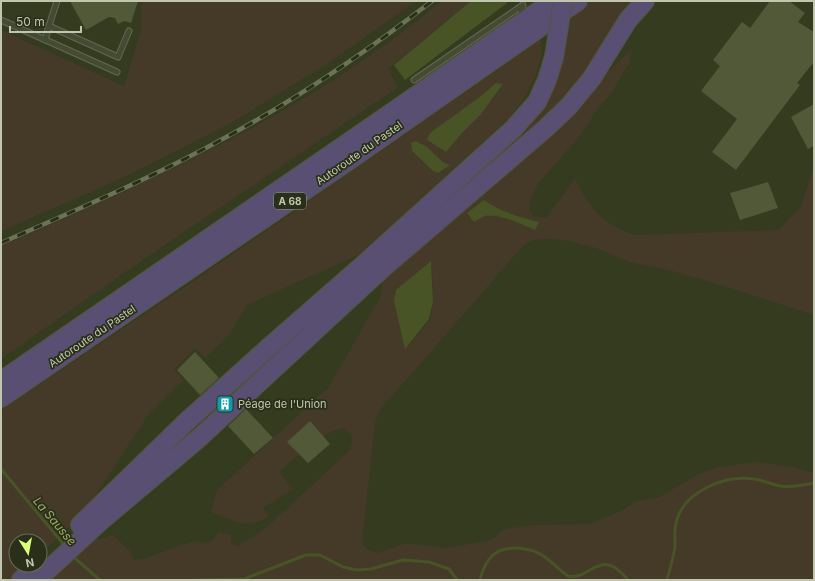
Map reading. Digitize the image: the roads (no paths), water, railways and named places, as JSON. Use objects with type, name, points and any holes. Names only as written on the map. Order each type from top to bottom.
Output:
[{"type":"highway","name":"Autoroute du Pastel","points":[[1,381],[553,1]]},
{"type":"highway","points":[[48,561],[84,528],[185,423],[513,129],[537,102],[547,80],[554,57],[563,1]]},
{"type":"highway","name":"Autoroute du Pastel","points":[[1,398],[357,155],[578,1]]},
{"type":"highway","points":[[84,528],[198,439],[383,268],[546,128],[569,106],[592,78],[628,20],[644,1]]},
{"type":"highway","points":[[21,580],[33,573]]},
{"type":"lane","points":[[44,40],[57,1]]},
{"type":"lane","points":[[414,80],[523,5],[517,26]]},
{"type":"lane","points":[[1,20],[117,72]]},
{"type":"lane","points":[[49,26],[118,57],[129,31]]},
{"type":"waterway","name":"La Sausse","points":[[1,469],[65,546]]},
{"type":"waterway","name":"La Sausse","points":[[667,580],[675,547],[676,523],[680,512],[687,502],[696,494],[718,483],[743,478],[785,487],[814,483]]},
{"type":"waterway","name":"La Sausse","points":[[480,580],[488,560],[497,552],[510,548],[532,550],[541,554],[568,576],[576,576],[596,567],[610,565],[618,570],[628,580]]},
{"type":"waterway","name":"La Sausse","points":[[72,555],[100,580]]},
{"type":"waterway","name":"La Sausse","points":[[193,580],[244,579],[306,555],[320,555],[343,567],[357,570],[371,569],[403,560],[429,562],[449,569],[457,580]]},
{"type":"railway","points":[[1,243],[129,186],[234,133],[264,116],[350,61],[432,1]]},
{"type":"place","name":"Péage de l'Union","points":[[225,404]]}]
